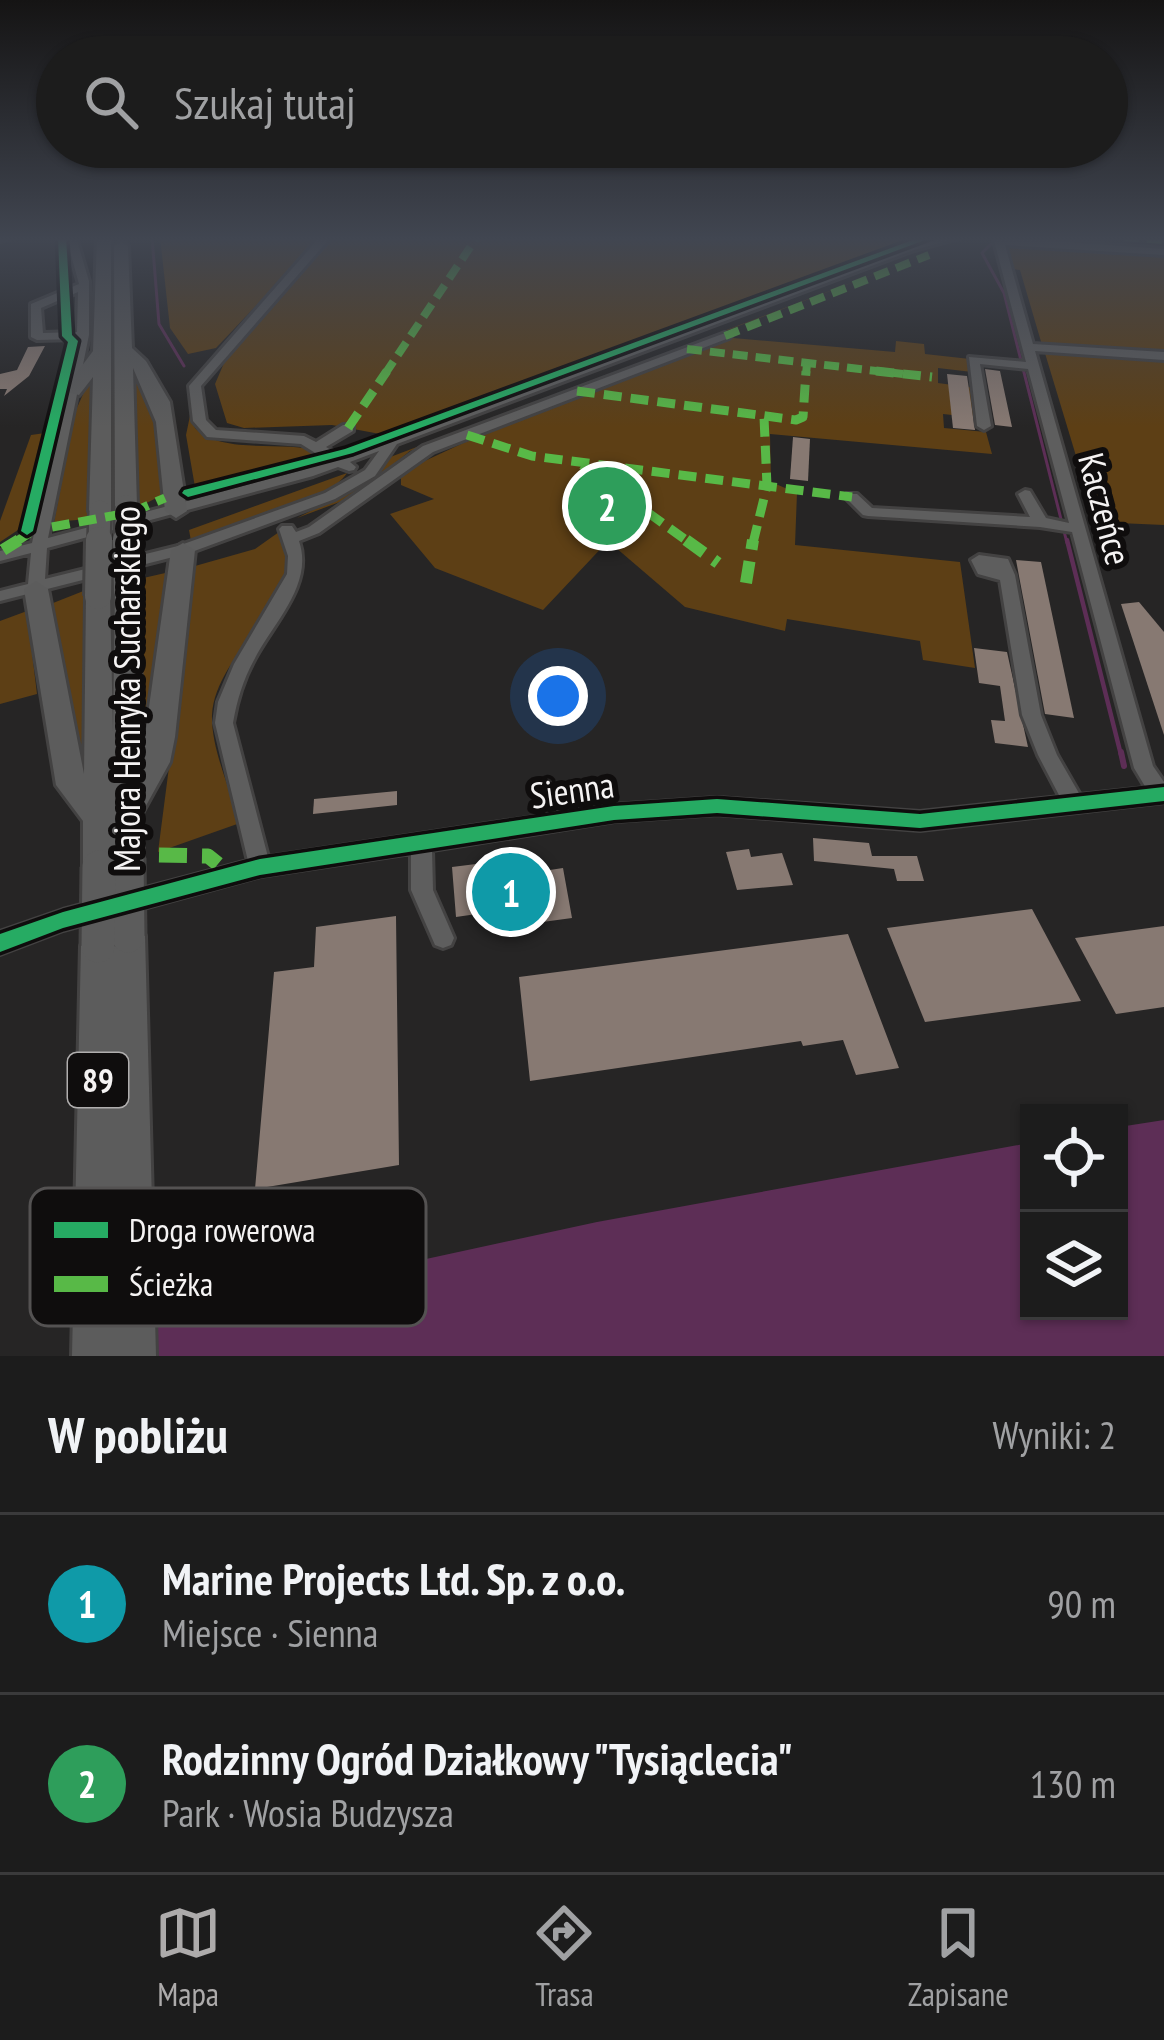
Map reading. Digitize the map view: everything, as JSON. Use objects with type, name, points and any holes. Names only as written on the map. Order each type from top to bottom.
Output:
[{"type":"highway","name":"Majora Henryka Sucharskiego","points":[[108,300],[126,506],[128,590],[113,816],[114,1188]]},
{"type":"highway","name":"Majora Henryka Sucharskiego","points":[[113,816],[98,596],[116,300]]},
{"type":"highway","points":[[72,391],[112,350],[142,364],[162,396],[176,511]]},
{"type":"highway","points":[[36,589],[71,785],[113,816],[154,762],[183,550]]},
{"type":"highway","name":"Majora Henryka Sucharskiego","points":[[95,1356],[99,1326]]},
{"type":"highway","name":"Majora Henryka Sucharskiego","points":[[130,1326],[134,1356]]},
{"type":"street","points":[[49,300],[35,306],[37,338],[83,334]]},
{"type":"street","points":[[36,589],[39,545],[83,334],[84,300]]},
{"type":"street","points":[[270,300],[195,386],[200,421],[212,434],[320,445],[343,460],[358,481]]},
{"type":"street","points":[[0,556],[176,511],[343,460],[772,300]]},
{"type":"street","name":"Kaczeńce","points":[[1013,300],[1144,768],[1162,794]]},
{"type":"street","points":[[292,538],[314,530],[428,449],[724,336]]},
{"type":"street","points":[[984,426],[973,360],[1164,356]]},
{"type":"street","points":[[320,445],[348,428]]},
{"type":"street","points":[[0,596],[183,550],[277,516],[358,481],[394,442]]},
{"type":"street","points":[[1025,494],[1046,524]]},
{"type":"street","points":[[852,497],[868,512],[1075,528]]},
{"type":"street","name":"Majora Henryka Sucharskiego","points":[[176,511],[183,550]]},
{"type":"street","points":[[260,867],[224,723],[238,671],[296,574],[292,538],[277,516]]},
{"type":"street","points":[[1007,575],[1029,705],[1075,805]]},
{"type":"street","name":"Sienna","points":[[0,943],[63,920],[260,867],[680,807],[920,821],[1162,794]]},
{"type":"street","points":[[422,843],[422,890],[443,938]]},
{"type":"shaded area","points":[[167,300],[261,300],[216,348],[188,354],[170,328]]},
{"type":"shaded area","points":[[275,300],[745,300],[380,434],[332,425],[244,428],[227,423],[215,384],[230,349]]},
{"type":"shaded area","points":[[806,300],[410,451],[353,497],[297,518],[359,486],[385,459]]},
{"type":"shaded area","points":[[1029,300],[1164,300],[1164,353],[1042,345]]},
{"type":"shaded area","points":[[733,338],[895,352],[896,341],[924,344],[925,354],[970,359],[972,372],[938,368],[938,383],[975,388],[980,418],[943,414],[944,428],[986,432],[992,454],[770,434],[771,482],[797,493],[795,545],[960,562],[975,668],[923,660],[920,641],[787,619],[785,631],[685,607],[608,541],[543,610],[435,568],[390,514],[434,499],[401,485],[401,472],[474,438]]},
{"type":"shaded area","points":[[1044,350],[1164,358],[1164,525],[1096,522]]},
{"type":"shaded area","points":[[132,365],[157,421],[166,493],[137,508]]},
{"type":"shaded area","points":[[94,370],[88,519],[54,522],[75,412]]},
{"type":"shaded area","points":[[191,411],[195,428],[223,442],[324,453],[195,487],[186,435]]},
{"type":"shaded area","points":[[45,433],[24,526],[0,542],[0,521],[31,435]]},
{"type":"shaded area","points":[[347,473],[336,485],[298,506],[191,541],[189,530]]},
{"type":"shaded area","points":[[279,532],[286,557],[283,581],[229,668],[212,715],[218,756],[240,823],[158,852],[195,566],[255,549]]},
{"type":"shaded area","points":[[174,571],[145,766],[140,766],[139,579]]},
{"type":"shaded area","points":[[86,590],[84,784],[48,605]]},
{"type":"shaded area","points":[[27,611],[37,694],[0,704],[0,621]]},
{"type":"shaded area","points":[[1164,1120],[1164,1356],[117,1356],[158,1326],[426,1326],[426,1259],[597,1222],[1020,1145],[1020,1320],[1128,1320],[1128,1126]]},
{"type":"building","points":[[45,346],[29,376],[4,396],[7,389],[0,389],[0,374],[17,370],[28,347]]},
{"type":"building","points":[[985,369],[1000,371],[1012,427],[995,425]]},
{"type":"building","points":[[947,374],[967,376],[975,430],[953,428]]},
{"type":"building","points":[[793,437],[810,439],[808,481],[790,479]]},
{"type":"building","points":[[1016,560],[1041,562],[1074,718],[1045,714]]},
{"type":"building","points":[[1139,602],[1164,632],[1164,735],[1121,604]]},
{"type":"building","points":[[974,648],[1007,652],[1028,747],[995,743],[991,720],[1005,721],[1000,686],[979,683]]},
{"type":"building","points":[[397,791],[397,805],[313,814],[314,799]]},
{"type":"building","points":[[813,838],[869,843],[872,856],[917,856],[924,881],[897,881],[894,869],[814,861]]},
{"type":"building","points":[[749,849],[751,857],[782,853],[793,885],[737,890],[726,852]]},
{"type":"building","points":[[508,860],[510,876],[563,868],[572,918],[513,926],[511,909],[456,917],[452,867]]},
{"type":"building","points":[[1032,909],[1081,1001],[925,1022],[887,928]]},
{"type":"building","points":[[396,916],[399,1165],[255,1188],[274,972],[314,967],[316,927]]},
{"type":"building","points":[[1164,926],[1164,1007],[1116,1014],[1075,938]]},
{"type":"building","points":[[848,934],[899,1068],[856,1075],[843,1040],[803,1046],[801,1041],[530,1081],[519,977]]},
{"type":"waterway","points":[[157,300],[159,324],[184,366]]},
{"type":"waterway","points":[[1006,300],[1067,543]]},
{"type":"waterway","points":[[1067,540],[1121,755]]},
{"type":"waterway","points":[[1121,752],[1124,766]]},
{"type":"marked path","points":[[348,428],[434,300]]},
{"type":"marked path","points":[[725,336],[815,300]]},
{"type":"marked path","points":[[687,349],[932,377]]},
{"type":"marked path","points":[[577,391],[796,420],[803,417],[807,364]]},
{"type":"marked path","points":[[746,583],[762,490],[767,486],[764,417]]},
{"type":"marked path","points":[[467,435],[532,456],[852,497]]},
{"type":"marked path","points":[[582,465],[718,563]]},
{"type":"marked path","points":[[52,527],[133,512],[165,498]]},
{"type":"marked path","points":[[3,550],[34,530]]},
{"type":"marked path","points":[[159,855],[208,856],[218,864]]},
{"type":"cycle path","points":[[27,531],[73,341],[67,336],[65,300]]},
{"type":"cycle path","points":[[188,493],[349,451],[757,300]]},
{"type":"cycle path","points":[[0,943],[63,920],[260,867],[614,813],[717,806],[920,821],[1164,794]]},
{"type":"place","name":"Rodzinny Ogród Działkowy \"Tysiąclecia\"","points":[[607,506]]},
{"type":"place","name":"Marine Projects Ltd. Sp. z o.o.","points":[[511,892]]}]
